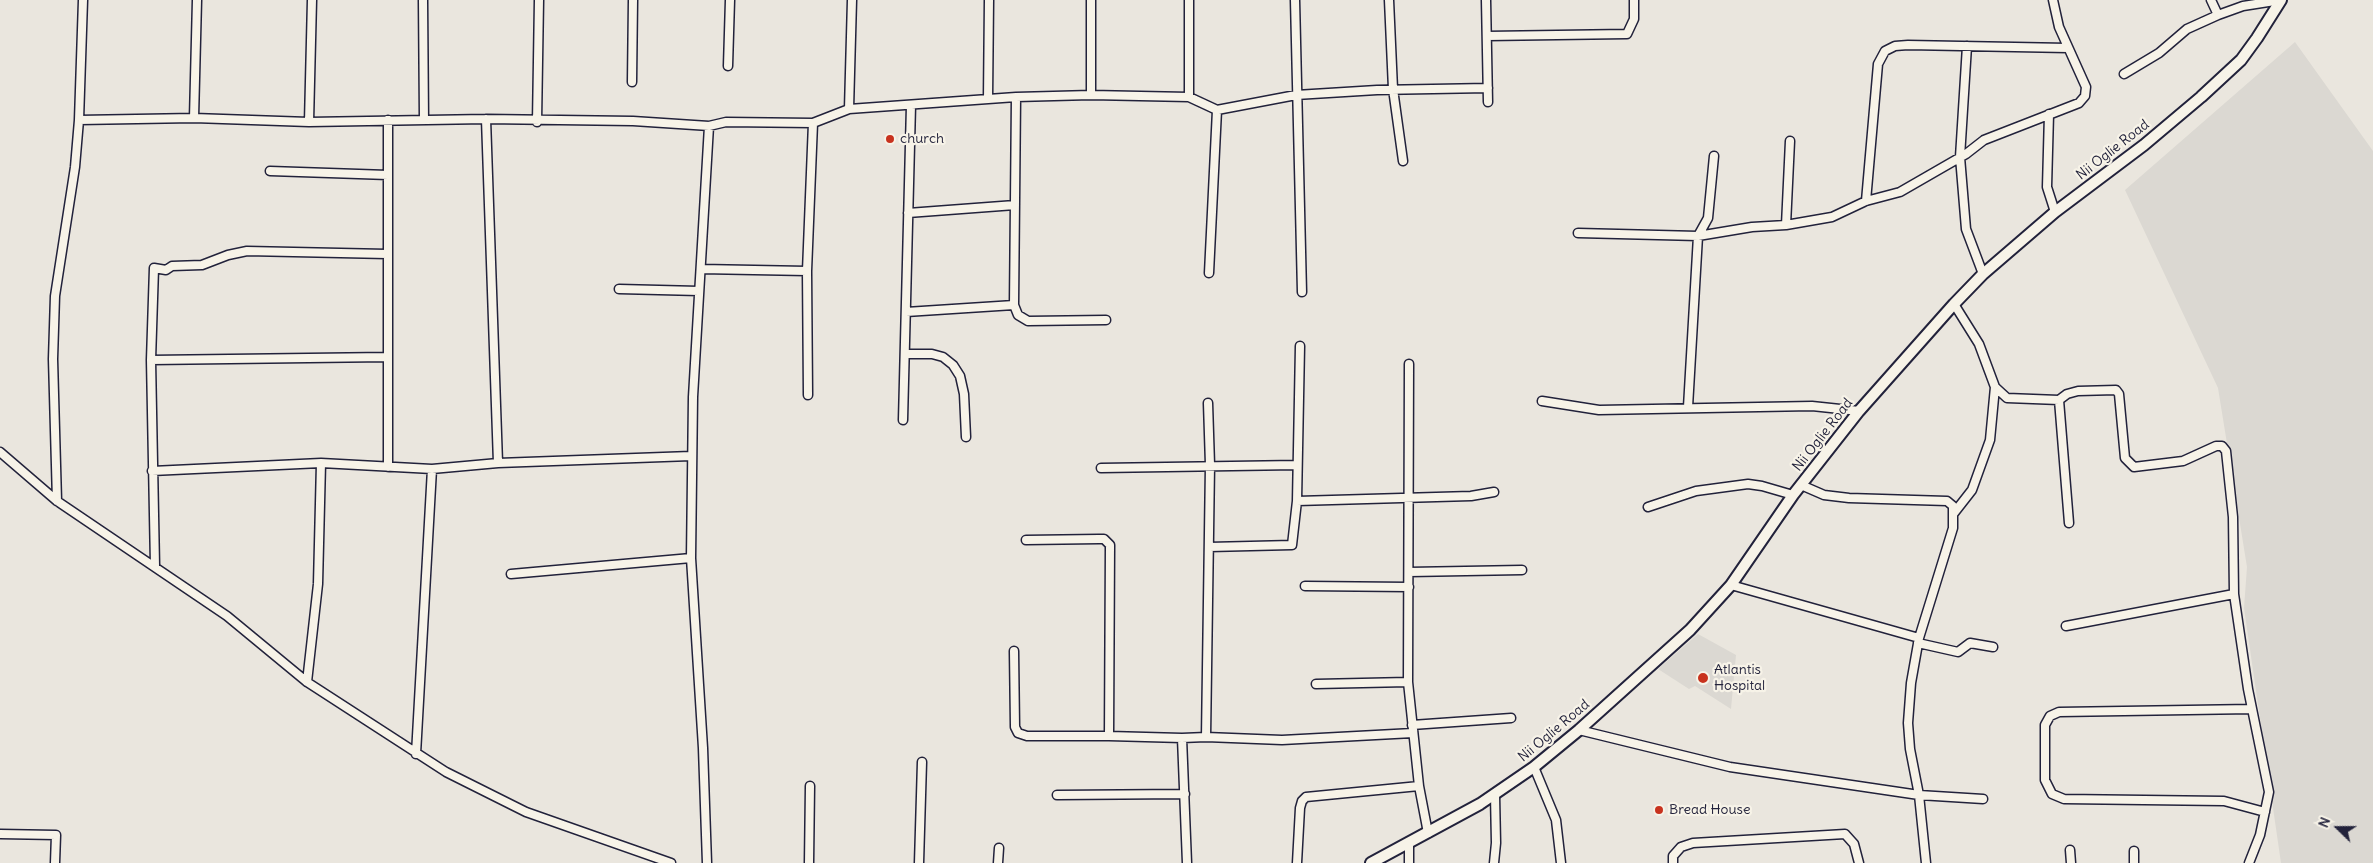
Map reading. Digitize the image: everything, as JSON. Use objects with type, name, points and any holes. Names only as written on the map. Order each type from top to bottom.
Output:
[{"type":"street","points":[[57,501],[53,358],[55,296],[75,167],[79,120],[83,0]]},
{"type":"street","points":[[194,118],[196,0]]},
{"type":"street","points":[[310,122],[312,0]]},
{"type":"street","points":[[423,0],[424,120]]},
{"type":"street","points":[[536,122],[539,0]]},
{"type":"street","points":[[632,82],[633,0]]},
{"type":"street","points":[[728,66],[730,0]]},
{"type":"street","points":[[849,109],[852,0]]},
{"type":"street","points":[[988,99],[989,0]]},
{"type":"street","points":[[1091,0],[1091,95]]},
{"type":"street","points":[[1189,0],[1189,97]]},
{"type":"street","points":[[1294,0],[1302,292]]},
{"type":"street","points":[[1389,0],[1392,89],[1403,161]]},
{"type":"street","points":[[1486,0],[1488,102]]},
{"type":"street","points":[[1487,36],[1627,34],[1634,19],[1634,0]]},
{"type":"street","points":[[1578,233],[1698,236],[1752,227],[1786,225],[1832,217],[1866,201],[1900,192],[1960,157],[1984,140],[2079,103],[2085,96],[2086,87],[2059,27],[2053,0]]},
{"type":"street","points":[[2211,0],[2218,15]]},
{"type":"street","points":[[2124,74],[2159,53],[2187,29],[2243,6],[2281,0]]},
{"type":"street","name":"Nii Oglie Road","points":[[1371,863],[1409,844],[1495,795],[1534,767],[1579,730],[1690,630],[1731,585],[1793,495],[1859,410],[1982,274],[2055,212],[2175,119],[2227,72],[2258,38],[2281,0]]},
{"type":"street","points":[[1866,201],[1878,64],[1885,51],[1894,46],[1908,45],[2068,48]]},
{"type":"street","points":[[1967,46],[1960,157],[1966,228],[1982,274]]},
{"type":"street","points":[[79,120],[194,118],[310,122],[388,120],[633,121],[710,126],[726,122],[813,123],[849,109],[1016,97],[1091,95],[1189,97],[1217,110],[1296,95],[1392,89],[1488,88]]},
{"type":"street","points":[[1016,97],[1014,305],[1018,315],[1028,321],[1106,320]]},
{"type":"street","points":[[903,420],[911,105]]},
{"type":"street","points":[[1210,273],[1217,110]]},
{"type":"street","points":[[2049,114],[2047,187],[2055,212]]},
{"type":"street","points":[[388,120],[388,467]]},
{"type":"street","points":[[486,120],[498,464]]},
{"type":"street","points":[[808,394],[807,271],[813,123]]},
{"type":"street","points":[[707,863],[703,748],[690,558],[691,456],[710,126]]},
{"type":"street","points":[[1786,225],[1790,141]]},
{"type":"street","points":[[1688,407],[1698,236],[1708,218],[1714,156]]},
{"type":"street","points":[[270,171],[388,175]]},
{"type":"street","points":[[908,213],[1015,204]]},
{"type":"street","points":[[155,566],[152,471],[154,268],[166,270],[172,266],[202,265],[228,255],[247,251],[387,254]]},
{"type":"street","points":[[701,269],[807,271]]},
{"type":"street","points":[[619,289],[699,291]]},
{"type":"street","points":[[1954,304],[1979,344],[1995,387],[1990,440],[1972,490],[1954,513]]},
{"type":"street","points":[[906,312],[1014,305]]},
{"type":"street","points":[[1209,547],[1292,545],[1297,501],[1300,346]]},
{"type":"street","points":[[905,354],[932,354],[943,357],[953,365],[960,376],[964,394],[966,437]]},
{"type":"street","points":[[152,360],[387,357]]},
{"type":"street","points":[[1409,364],[1408,682],[1419,786],[1428,833]]},
{"type":"street","points":[[1995,387],[2007,398],[2060,400],[2066,394],[2078,390],[2116,390],[2119,394],[2125,458],[2134,467],[2183,461],[2216,446],[2222,446],[2226,451],[2232,508],[2234,594],[2252,709],[2269,792],[2260,835],[2249,863]]},
{"type":"street","points":[[2060,400],[2069,523]]},
{"type":"street","points":[[1542,401],[1599,410],[1812,406],[1859,410]]},
{"type":"street","points":[[1206,737],[1210,465],[1208,403]]},
{"type":"street","points":[[0,452],[57,501],[227,616],[307,682],[416,754],[470,785],[526,812],[671,863]]},
{"type":"street","points":[[152,471],[321,463],[432,469],[498,464],[691,456]]},
{"type":"street","points":[[307,682],[318,584],[321,463]]},
{"type":"street","points":[[1101,468],[1297,465]]},
{"type":"street","points":[[416,754],[432,469]]},
{"type":"street","points":[[1648,507],[1696,491],[1748,484],[1772,488],[1793,495]]},
{"type":"street","points":[[1801,485],[1824,495],[1849,498],[1947,501],[1953,506],[1954,528],[1919,641],[1911,683],[1908,723],[1910,749],[1919,795],[1926,863]]},
{"type":"street","points":[[1297,501],[1471,496],[1494,492]]},
{"type":"street","points":[[1026,540],[1099,539],[1104,540],[1110,545],[1110,736]]},
{"type":"street","points":[[511,574],[690,558]]},
{"type":"street","points":[[1409,572],[1522,570]]},
{"type":"street","points":[[1731,585],[1958,652],[1970,643],[1993,647]]},
{"type":"street","points":[[1306,586],[1409,587]]},
{"type":"street","points":[[2066,626],[2234,594]]},
{"type":"street","points":[[1014,651],[1015,727],[1018,732],[1027,736],[1206,737],[1282,740],[1511,718]]},
{"type":"street","points":[[1316,684],[1408,682]]},
{"type":"street","points":[[2252,709],[2059,712],[2050,716],[2045,725],[2045,780],[2052,794],[2064,799],[2224,802],[2265,812]]},
{"type":"street","points":[[1579,730],[1730,767],[1919,795],[1983,799]]},
{"type":"street","points":[[1182,738],[1187,863]]},
{"type":"street","points":[[919,863],[922,762]]},
{"type":"street","points":[[1534,767],[1556,820],[1561,863]]},
{"type":"street","points":[[808,863],[810,786]]},
{"type":"street","points":[[1297,863],[1300,808],[1306,797],[1419,786]]},
{"type":"street","points":[[1056,795],[1185,794]]},
{"type":"street","points":[[1494,863],[1495,795]]},
{"type":"street","points":[[0,834],[56,834],[55,863]]},
{"type":"street","points":[[1673,863],[1673,856],[1681,847],[1693,843],[1837,834],[1845,834],[1854,844],[1859,863]]},
{"type":"street","points":[[1409,844],[1409,863]]},
{"type":"street","points":[[998,863],[999,848]]},
{"type":"street","points":[[2070,850],[2071,863]]},
{"type":"street","points":[[2134,851],[2134,863]]},
{"type":"shaded area","points":[[2295,42],[2373,151],[2373,863],[2281,863],[2244,608],[2247,567],[2218,388],[2125,190]]},
{"type":"shaded area","name":"Atlantis Hospital","points":[[1698,634],[1736,655],[1731,709],[1695,686],[1689,689],[1658,669]]},
{"type":"place","name":"church","points":[[890,139]]},
{"type":"place","name":"Atlantis Hospital","points":[[1703,678]]},
{"type":"place","name":"Bread House","points":[[1659,810]]}]
